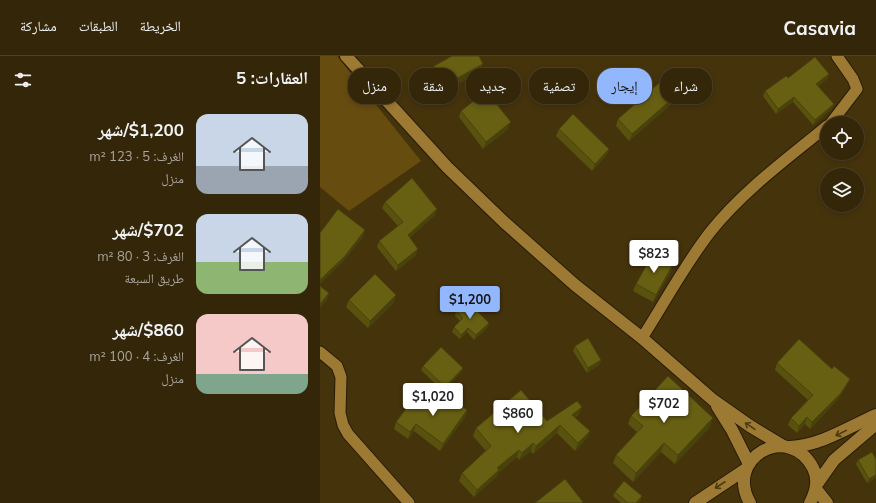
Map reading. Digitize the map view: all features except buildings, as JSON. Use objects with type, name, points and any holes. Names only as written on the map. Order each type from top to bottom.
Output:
[{"type":"street","points":[[346,56],[447,167],[504,222],[575,285],[642,338],[713,400],[750,426],[785,447],[799,452],[809,460],[815,472],[814,495]]},
{"type":"street","points":[[836,116],[857,89],[853,79],[837,56]]},
{"type":"street","points":[[642,338],[664,305],[688,262],[713,229],[772,171],[820,132]]},
{"type":"street","points":[[320,352],[337,366],[342,378],[340,413],[345,430],[360,449],[409,503]]},
{"type":"street","points":[[713,400],[732,430],[748,466],[744,480],[745,491],[750,503]]},
{"type":"street","points":[[695,503],[748,466],[760,452],[774,447],[805,446],[824,440],[876,415]]},
{"type":"street","points":[[814,495],[834,460],[855,440],[876,424]]},
{"type":"street","points":[[814,495],[827,503]]},
{"type":"shaded area","points":[[320,56],[337,56],[348,70],[348,104],[375,104],[421,161],[349,211],[320,187]]}]
